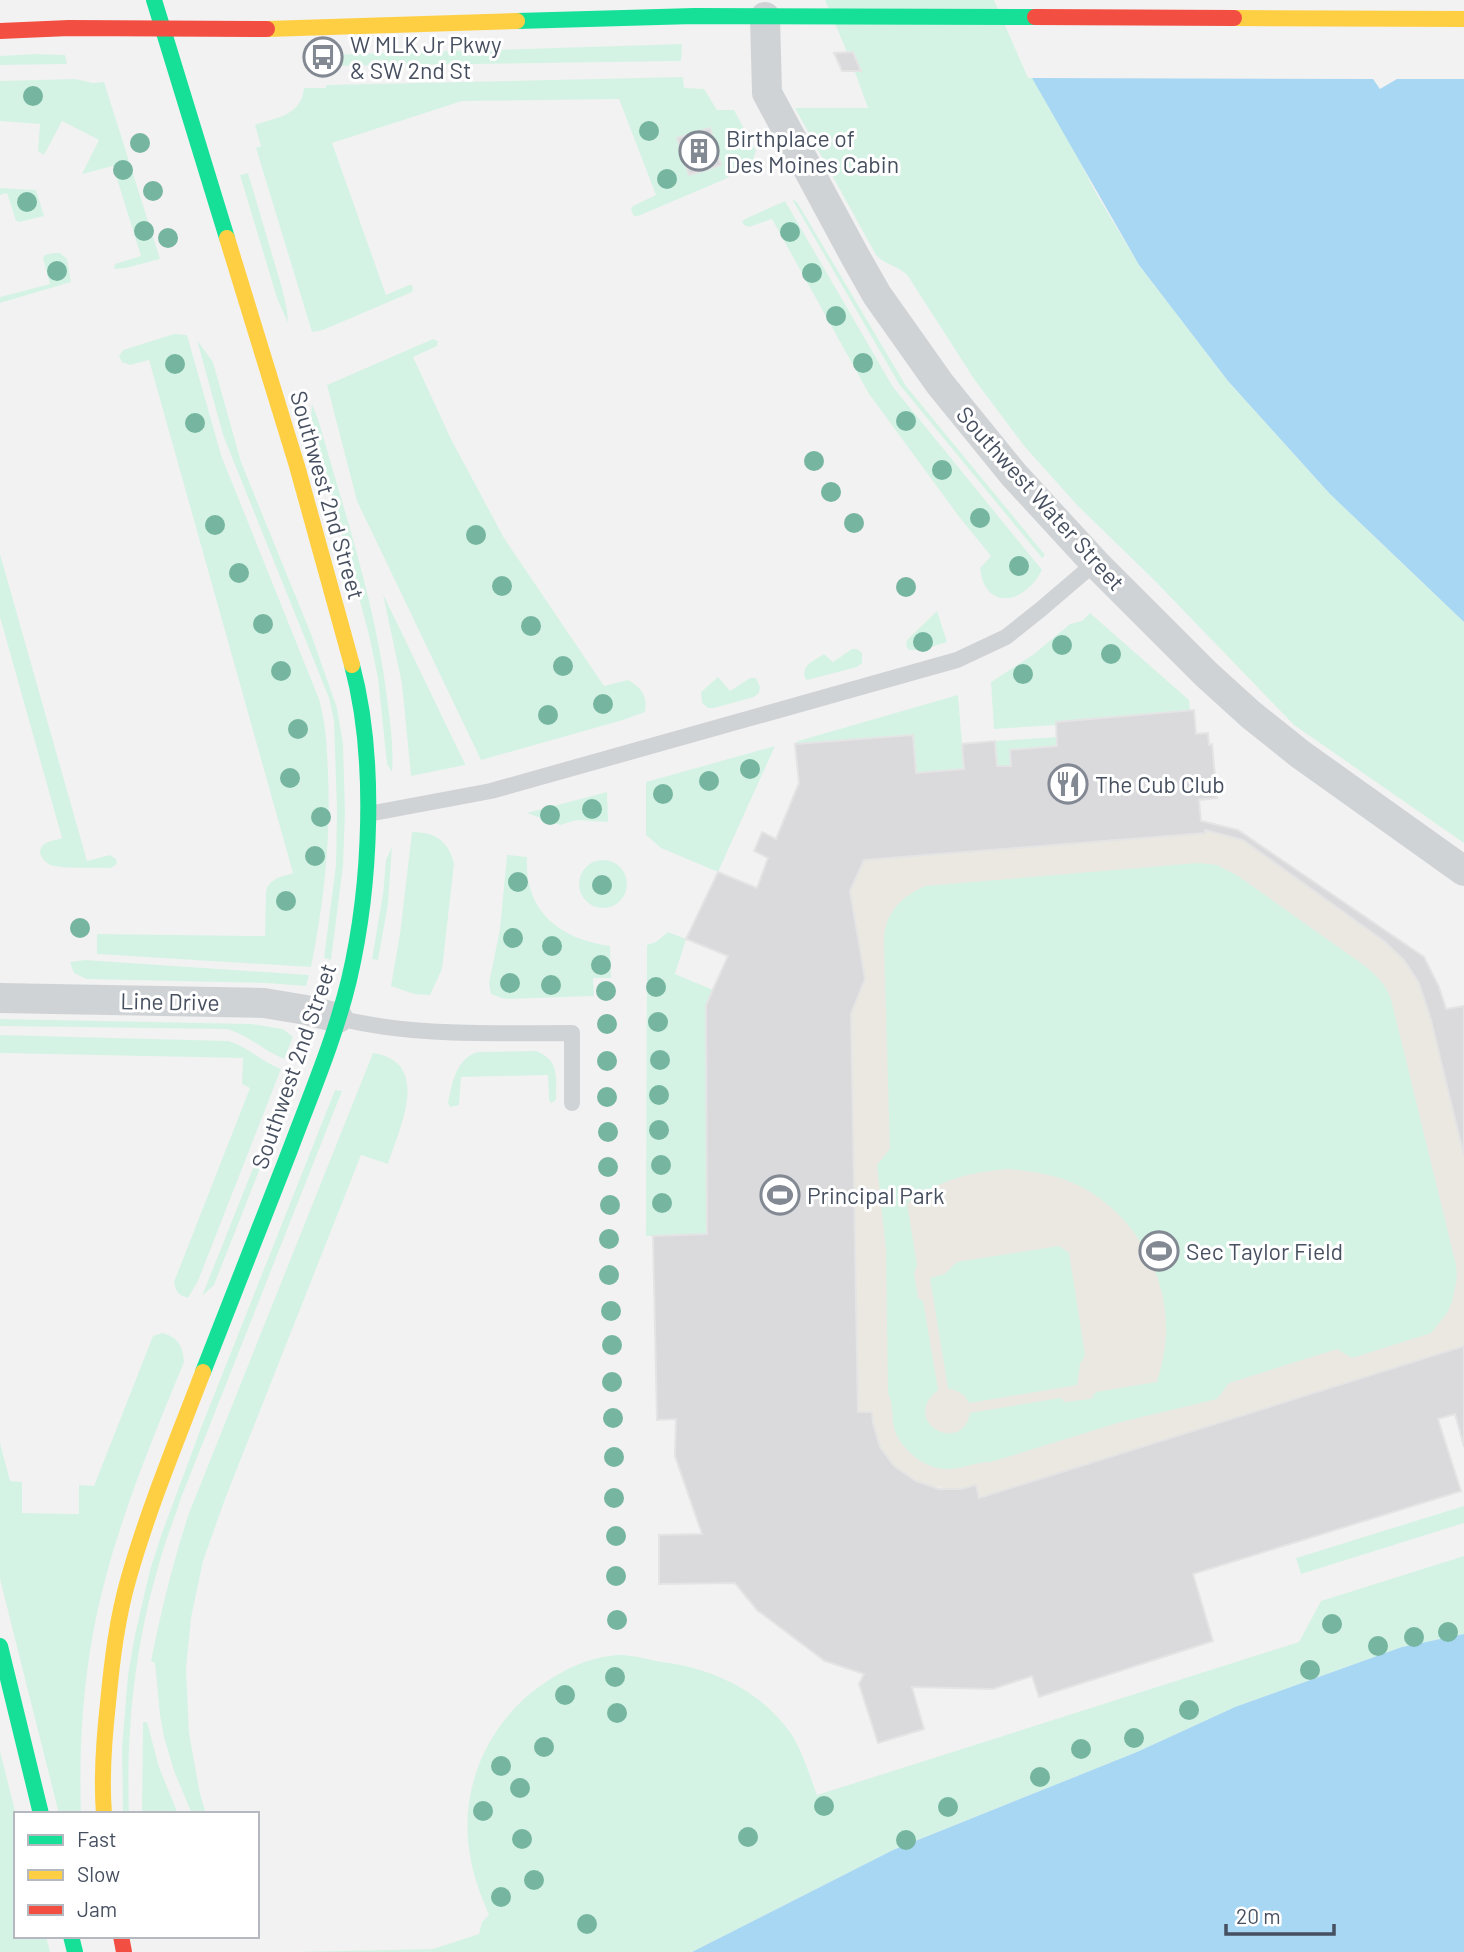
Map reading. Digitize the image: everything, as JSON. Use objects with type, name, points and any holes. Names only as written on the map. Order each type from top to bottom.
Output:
[{"type":"main road","name":"Southwest 2nd Street","points":[[104,1812],[102,1792],[107,1702],[113,1652],[128,1579],[164,1472],[308,1103],[338,1018],[360,922],[368,814],[366,751],[359,691],[297,466],[153,0]]},
{"type":"main road","points":[[0,31],[69,28],[254,29],[694,16],[1464,19]]},
{"type":"main road","points":[[0,1646],[41,1812]]},
{"type":"street","name":"Southwest Water Street","points":[[765,17],[767,93],[877,295],[940,384],[1014,475],[1095,563],[1250,714],[1300,754],[1464,871]]},
{"type":"street","name":"Line Drive","points":[[0,998],[264,1003],[338,1018]]},
{"type":"lane","points":[[368,814],[491,791],[957,660],[1006,637],[1095,563]]},
{"type":"lane","points":[[338,1018],[410,1031],[572,1032],[572,1104]]},
{"type":"green space","points":[[825,0],[997,0],[1096,193],[1139,265],[1228,381],[1330,494],[1464,622],[1464,843],[1294,725],[1155,581],[1077,505],[1025,447],[974,379],[908,276],[876,255],[795,108],[868,108]]},
{"type":"green space","points":[[682,44],[681,61],[326,66],[326,55]]},
{"type":"green space","points":[[65,55],[67,64],[0,65],[0,56]]},
{"type":"green space","points":[[683,77],[684,88],[704,89],[717,110],[734,110],[756,151],[752,163],[723,180],[638,216],[634,216],[631,210],[633,206],[656,195],[619,99],[462,101],[332,143],[386,295],[409,285],[412,285],[413,289],[412,292],[323,330],[312,332],[256,148],[261,146],[255,125],[293,110],[302,97],[304,88],[326,88],[326,85]]},
{"type":"green space","points":[[75,79],[93,83],[104,82],[160,259],[114,269],[115,264],[141,256],[113,166],[82,174],[99,140],[62,121],[44,155],[38,151],[40,124],[0,121],[0,81]]},
{"type":"green space","points":[[248,173],[282,288],[288,323],[277,298],[240,175]]},
{"type":"green space","points":[[0,188],[36,190],[44,216],[16,221],[7,193],[0,195]]},
{"type":"green space","points":[[792,199],[797,202],[906,386],[1045,555],[1042,558],[899,384]]},
{"type":"green space","points":[[785,201],[893,387],[1042,570],[1035,581],[1017,596],[998,597],[990,592],[983,582],[980,568],[991,556],[869,394],[772,219],[749,227],[742,222]]},
{"type":"green space","points":[[60,253],[67,259],[71,282],[0,303],[0,297],[50,284],[43,258]]},
{"type":"green space","points":[[174,334],[187,335],[221,455],[321,708],[325,727],[329,798],[323,895],[311,967],[97,954],[97,934],[265,936],[266,891],[276,879],[293,873],[149,360],[130,365],[122,362],[119,356],[123,350]]},
{"type":"green space","points":[[433,339],[438,341],[437,346],[413,357],[451,439],[504,538],[604,686],[628,680],[633,683],[644,697],[645,712],[481,760],[357,501],[327,385]]},
{"type":"green space","points":[[197,340],[213,362],[241,462],[311,634],[337,708],[343,744],[345,811],[343,866],[331,960],[324,958],[336,865],[334,721],[329,698],[223,435]]},
{"type":"green space","points":[[312,404],[348,522],[375,626],[389,716],[392,772],[387,764],[378,678],[369,635],[311,417]]},
{"type":"green space","points":[[0,554],[87,861],[110,855],[116,859],[117,864],[111,868],[54,866],[41,856],[42,846],[62,838],[0,617]]},
{"type":"green space","points":[[383,594],[465,765],[411,776],[402,684]]},
{"type":"green space","points":[[937,611],[947,642],[921,650],[909,650],[906,646],[907,640]]},
{"type":"green space","points":[[1090,613],[1189,700],[1190,710],[994,729],[991,682],[1034,654],[1070,624],[1082,621]]},
{"type":"green space","points":[[852,649],[862,653],[862,663],[857,667],[807,680],[805,678],[807,666],[817,658],[824,654],[833,662]]},
{"type":"green space","points":[[718,677],[730,691],[750,678],[756,678],[760,687],[759,693],[754,697],[708,708],[702,703],[701,692]]},
{"type":"green space","points":[[958,695],[964,769],[916,773],[913,735],[795,744],[798,741]]},
{"type":"green space","points":[[1057,737],[1057,746],[1011,766],[997,766],[995,741]]},
{"type":"green space","points":[[775,746],[718,872],[661,848],[646,835],[646,782]]},
{"type":"green space","points":[[607,792],[608,822],[577,820],[560,825],[527,813]]},
{"type":"green space","name":"Sec Taylor Field","points":[[1205,830],[1431,1020],[1464,1156],[1464,1346],[979,1498],[976,1485],[961,1489],[894,1466],[880,1447],[872,1412],[858,1412],[864,860],[1205,833]]},
{"type":"green space","points":[[412,832],[440,839],[449,849],[454,864],[442,969],[430,995],[414,994],[391,986]]},
{"type":"green space","points":[[392,847],[388,904],[378,960],[372,959],[386,860]]},
{"type":"green space","points":[[507,855],[527,857],[532,893],[538,907],[548,919],[575,937],[610,946],[611,978],[593,978],[594,996],[508,999],[491,994],[489,983],[500,929]]},
{"type":"green space","points":[[603,860],[620,867],[627,884],[620,901],[603,908],[586,901],[579,884],[586,867]]},
{"type":"green space","points":[[668,932],[686,939],[675,974],[713,990],[706,1005],[707,1234],[646,1236],[647,945],[656,942]]},
{"type":"green space","points":[[85,960],[309,975],[306,986],[86,979],[74,973],[70,962]]},
{"type":"green space","points":[[0,1019],[252,1024],[283,1029],[293,1037],[284,1059],[227,1029],[0,1026]]},
{"type":"green space","points":[[0,1035],[228,1041],[242,1046],[281,1069],[198,1281],[188,1298],[178,1293],[174,1282],[250,1088],[242,1084],[243,1058],[0,1053]]},
{"type":"green space","points":[[536,1051],[553,1065],[556,1100],[551,1103],[549,1100],[548,1075],[461,1077],[459,1105],[450,1107],[448,1103],[456,1072],[471,1055],[478,1052]]},
{"type":"green space","points":[[373,1053],[391,1059],[402,1069],[407,1083],[407,1099],[388,1164],[361,1155],[203,1561],[191,1618],[186,1669],[189,1733],[205,1812],[191,1812],[174,1771],[160,1715],[155,1663],[151,1661],[163,1605],[189,1513]]},
{"type":"green space","points":[[291,1073],[296,1077],[214,1285],[202,1296]]},
{"type":"green space","points":[[335,1090],[342,1091],[181,1498],[161,1556],[138,1656],[129,1750],[129,1812],[123,1812],[122,1748],[128,1675],[135,1635],[150,1570],[201,1428]]},
{"type":"green space","points":[[162,1333],[172,1337],[179,1343],[184,1362],[130,1498],[99,1603],[84,1704],[81,1812],[58,1812],[0,1579],[0,1443],[10,1481],[22,1482],[22,1513],[79,1514],[79,1485],[94,1486],[153,1336]]},
{"type":"green space","points":[[1464,1506],[1464,1523],[1301,1574],[1296,1558]]},
{"type":"green space","points":[[1464,1556],[1464,1634],[1402,1647],[1235,1707],[1137,1752],[893,1850],[692,1952],[292,1952],[433,1949],[479,1934],[482,1922],[489,1915],[473,1871],[467,1830],[473,1782],[481,1759],[507,1717],[524,1699],[552,1678],[587,1661],[616,1655],[636,1657],[687,1666],[736,1685],[765,1705],[790,1732],[817,1795],[1299,1642],[1321,1601]]},
{"type":"green space","points":[[143,1722],[147,1722],[159,1767],[177,1812],[142,1812]]},
{"type":"green space","points":[[0,1751],[15,1812],[14,1938],[46,1938],[50,1952],[0,1952]]},
{"type":"sand","points":[[1205,830],[1243,840],[1384,941],[1404,960],[1419,983],[1431,1020],[1464,1156],[1464,1346],[979,1498],[976,1485],[956,1488],[921,1483],[892,1463],[882,1449],[875,1432],[872,1412],[858,1412],[850,891],[864,860],[1205,833]],"holes":[[[1198,863],[1217,865],[1238,876],[1365,966],[1389,994],[1456,1265],[1457,1278],[1447,1313],[1431,1333],[1352,1358],[1337,1349],[1229,1383],[1217,1399],[1121,1422],[991,1462],[947,1469],[931,1466],[903,1445],[895,1431],[888,1393],[886,1249],[877,1165],[890,1149],[884,943],[890,915],[908,896],[925,886]]]},
{"type":"sand","points":[[1010,1169],[1063,1179],[1105,1202],[1123,1219],[1150,1259],[1159,1282],[1166,1330],[1163,1356],[1157,1382],[1096,1392],[1091,1399],[1065,1402],[1060,1398],[970,1413],[965,1426],[956,1432],[946,1433],[936,1430],[925,1413],[928,1402],[938,1390],[923,1301],[918,1298],[914,1273],[917,1265],[907,1203],[945,1182]],"holes":[[[1059,1246],[1069,1253],[1085,1355],[1080,1364],[1077,1385],[969,1403],[960,1393],[948,1388],[930,1278],[945,1274],[957,1262]]]},
{"type":"water","points":[[997,0],[1464,0],[1464,622],[1330,494],[1228,381],[1139,265],[1032,78]]},
{"type":"water","points":[[1464,1634],[1464,1952],[692,1952],[893,1850],[1137,1752],[1235,1707],[1402,1647]]},
{"type":"pier","points":[[994,0],[1464,0],[1464,79],[1397,79],[1380,89],[1373,79],[1028,78]]},
{"type":"building","points":[[853,52],[861,71],[842,71],[834,53]]},
{"type":"building","name":"Birthplace of Des Moines Cabin","points":[[710,128],[721,165],[689,175],[677,138]]},
{"type":"building","name":"Principal Park","points":[[1194,710],[1196,734],[1208,733],[1209,745],[1212,744],[1217,798],[1199,800],[1201,821],[1238,830],[1424,957],[1439,987],[1446,1009],[1464,1006],[1464,1156],[1431,1020],[1419,983],[1404,960],[1384,941],[1243,840],[1205,830],[1205,833],[864,860],[850,891],[865,979],[851,1014],[858,1412],[872,1412],[880,1447],[894,1466],[916,1481],[939,1489],[961,1489],[976,1485],[979,1498],[1464,1346],[1464,1447],[1455,1414],[1438,1419],[1461,1491],[1193,1574],[1213,1641],[1039,1697],[1032,1676],[993,1689],[912,1687],[924,1729],[878,1743],[859,1684],[864,1674],[825,1661],[757,1610],[735,1583],[659,1584],[659,1535],[702,1534],[675,1456],[676,1419],[657,1420],[653,1236],[707,1234],[706,1005],[728,956],[686,939],[718,872],[757,888],[768,858],[754,851],[762,832],[776,839],[799,783],[795,744],[913,735],[916,773],[964,769],[962,744],[995,741],[997,766],[1011,766],[1010,750],[1057,746],[1056,722]]},
{"type":"traffic: fast","points":[[154,0],[227,238]]},
{"type":"traffic: fast","points":[[517,21],[694,16],[1035,17]]},
{"type":"traffic: fast","points":[[203,1372],[322,1066],[349,980],[362,904],[368,822],[365,740],[352,665]]},
{"type":"traffic: fast","points":[[0,1646],[41,1812]]},
{"type":"traffic: fast","points":[[72,1938],[75,1952]]},
{"type":"traffic: slow","points":[[1234,18],[1464,19]]},
{"type":"traffic: slow","points":[[267,29],[517,21]]},
{"type":"traffic: slow","points":[[227,238],[297,466],[352,665]]},
{"type":"traffic: slow","points":[[104,1812],[105,1730],[121,1608],[145,1525],[203,1372]]},
{"type":"traffic: jam","points":[[1035,17],[1234,18]]},
{"type":"traffic: jam","points":[[0,31],[69,28],[267,29]]},
{"type":"traffic: jam","points":[[121,1938],[124,1952]]},
{"type":"place","name":"W MLK Jr Pkwy & SW 2nd St","points":[[323,57]]},
{"type":"place","name":"Birthplace of Des Moines Cabin","points":[[699,151]]},
{"type":"place","name":"The Cub Club","points":[[1068,784]]},
{"type":"place","name":"Principal Park","points":[[780,1195]]},
{"type":"place","name":"Sec Taylor Field","points":[[1159,1251]]}]
